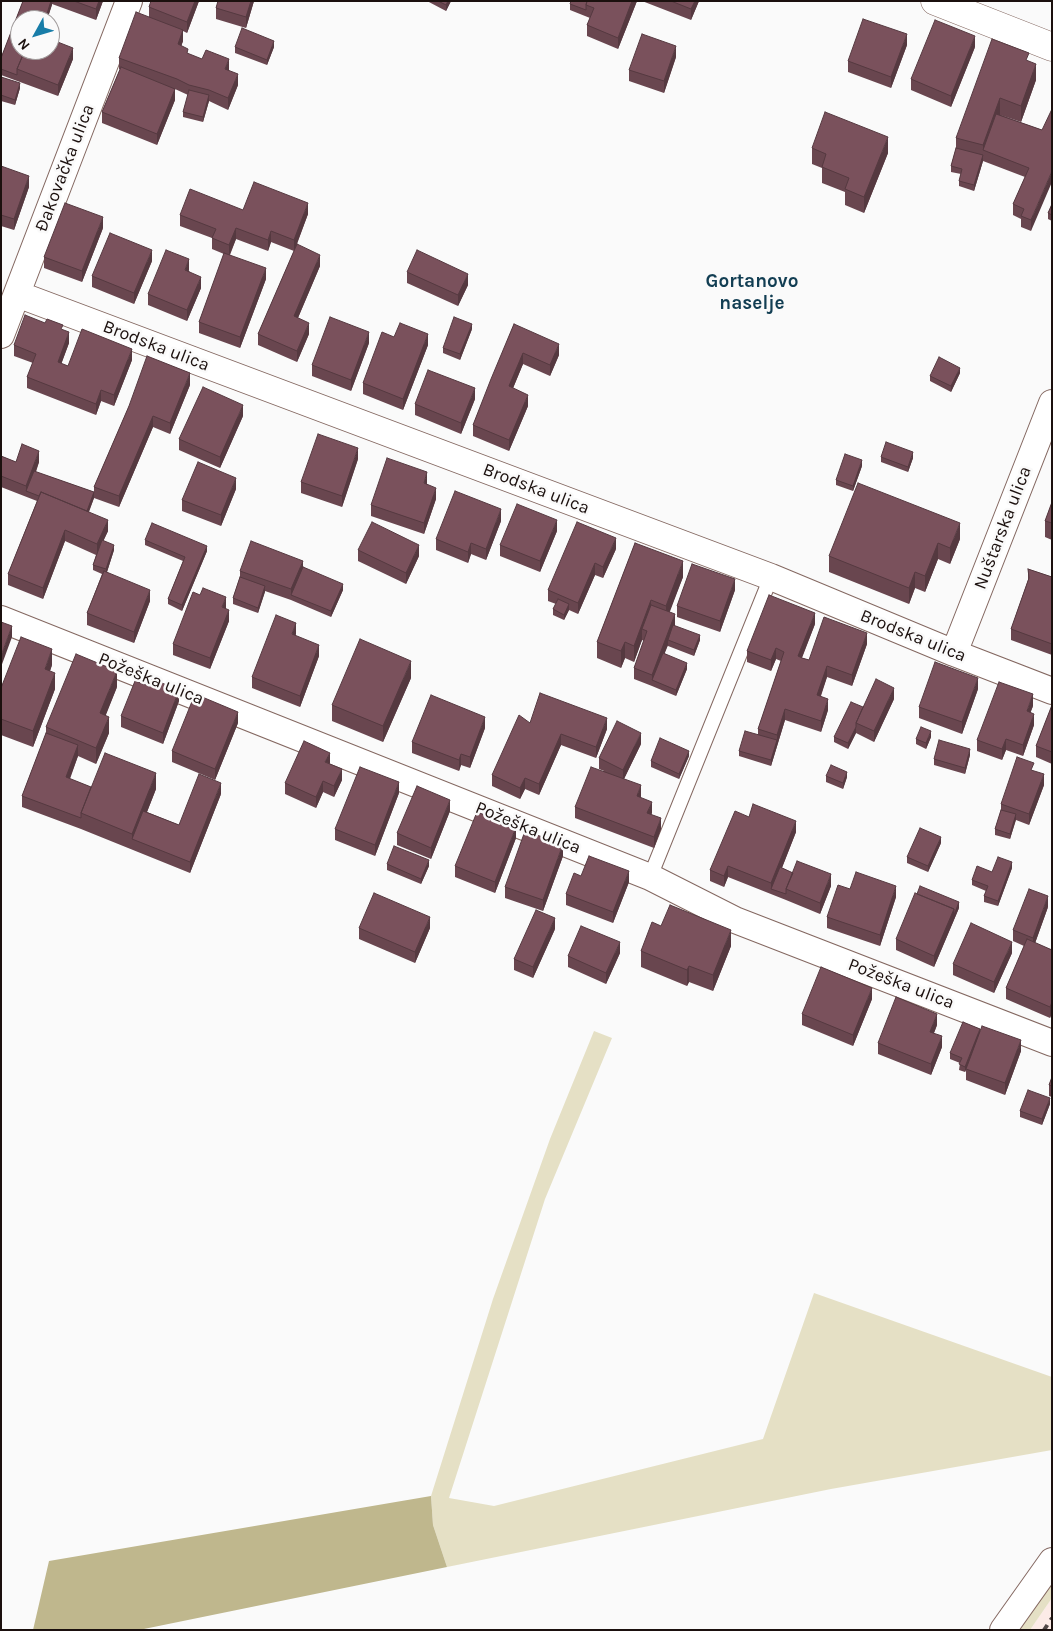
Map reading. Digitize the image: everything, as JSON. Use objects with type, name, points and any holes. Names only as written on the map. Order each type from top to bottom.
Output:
[{"type":"main road","points":[[935,1],[1052,47]]},
{"type":"street","name":"Đakovačka ulica","points":[[1,334],[129,1]]},
{"type":"street","name":"Brodska ulica","points":[[17,294],[771,577],[954,653],[1052,691]]},
{"type":"street","name":"Nuštarska ulica","points":[[954,653],[1052,403]]},
{"type":"street","name":"Požeška ulica","points":[[1,619],[650,877],[735,920],[1052,1043]]},
{"type":"street","points":[[1003,1630],[1052,1562]]},
{"type":"lane","points":[[650,877],[771,577]]},
{"type":"shaded area","points":[[594,1031],[612,1038],[545,1199],[449,1498],[494,1506],[763,1439],[814,1293],[1052,1377],[1052,1450],[831,1489],[447,1567],[433,1525],[431,1496],[493,1299],[550,1139]]},
{"type":"shaded area","points":[[431,1496],[433,1525],[447,1567],[139,1630],[33,1630],[49,1561]]},
{"type":"shaded area","points":[[1052,1574],[1052,1598],[1030,1630],[1014,1630]]},
{"type":"shaded area","points":[[1052,1598],[1052,1630],[1030,1630]]},
{"type":"building","points":[[23,1],[51,1],[48,10],[20,10]]},
{"type":"building","points":[[74,1],[99,1],[96,9]]},
{"type":"building","points":[[151,1],[195,1],[187,22],[149,7]]},
{"type":"building","points":[[218,1],[251,1],[246,17],[216,8]]},
{"type":"building","points":[[438,1],[448,1],[446,5]]},
{"type":"building","points":[[571,1],[587,1],[586,10],[570,4]]},
{"type":"building","points":[[587,1],[632,1],[618,38],[587,25],[594,8],[586,5]]},
{"type":"building","points":[[671,1],[695,1],[691,9]]},
{"type":"building","points":[[136,12],[183,30],[178,44],[188,49],[187,53],[202,59],[206,50],[229,59],[225,69],[238,74],[228,98],[119,58]]},
{"type":"building","points":[[863,19],[907,34],[891,77],[848,61]]},
{"type":"building","points":[[935,20],[975,36],[951,96],[911,79]]},
{"type":"building","points":[[242,28],[274,41],[267,60],[235,47]]},
{"type":"building","points":[[642,34],[676,46],[664,81],[629,70]]},
{"type":"building","points":[[10,35],[10,60],[21,60],[17,75],[1,69],[1,58]]},
{"type":"building","points":[[992,39],[1029,53],[1026,60],[1036,64],[1021,106],[1000,98],[983,145],[956,138]]},
{"type":"building","points":[[60,43],[73,48],[58,85],[17,69],[21,60],[60,60]]},
{"type":"building","points":[[121,67],[175,89],[157,134],[102,112]]},
{"type":"building","points":[[1,77],[20,83],[15,100],[1,95]]},
{"type":"building","points":[[189,90],[209,95],[203,117],[183,112]]},
{"type":"building","points":[[1052,109],[1052,171],[1031,220],[1021,216],[1024,209],[1013,204],[1029,168],[983,150],[996,114],[1042,130]]},
{"type":"building","points":[[825,112],[888,137],[864,197],[845,189],[849,178],[822,167],[826,154],[812,148]]},
{"type":"building","points":[[956,148],[983,155],[974,185],[959,181],[962,169],[951,166]]},
{"type":"building","points":[[1,166],[29,176],[14,219],[1,215]]},
{"type":"building","points":[[254,182],[308,203],[294,240],[271,231],[268,240],[236,228],[229,245],[212,238],[216,229],[180,215],[190,189],[243,210]]},
{"type":"building","points":[[65,203],[103,217],[82,271],[44,257]]},
{"type":"building","points":[[1052,204],[1052,215],[1048,213]]},
{"type":"building","points":[[110,233],[152,250],[134,293],[92,276]]},
{"type":"building","points":[[297,244],[320,255],[294,316],[309,323],[297,351],[258,334]]},
{"type":"building","points":[[166,250],[189,259],[185,270],[201,277],[187,310],[148,294]]},
{"type":"building","points":[[417,250],[468,274],[458,295],[407,272]]},
{"type":"building","points":[[224,253],[266,268],[240,337],[199,322]]},
{"type":"building","points":[[25,315],[45,323],[47,319],[63,325],[61,329],[69,332],[58,362],[68,366],[82,329],[132,349],[114,395],[101,390],[96,404],[27,377],[36,354],[14,345]]},
{"type":"building","points":[[330,317],[369,332],[351,380],[312,365]]},
{"type":"building","points":[[454,317],[472,324],[460,354],[443,348]]},
{"type":"building","points":[[400,323],[428,334],[403,399],[363,383],[382,332],[394,337]]},
{"type":"building","points":[[514,324],[559,344],[550,365],[523,353],[509,386],[528,395],[509,440],[473,425]]},
{"type":"building","points":[[147,356],[190,373],[170,423],[153,416],[119,496],[94,487],[129,406]]},
{"type":"building","points":[[939,357],[960,368],[951,386],[930,376]]},
{"type":"building","points":[[428,370],[475,388],[461,423],[415,404]]},
{"type":"building","points":[[203,387],[243,405],[220,457],[179,439]]},
{"type":"building","points":[[318,434],[358,448],[342,496],[301,482]]},
{"type":"building","points":[[886,442],[913,452],[908,467],[881,457]]},
{"type":"building","points":[[22,444],[39,451],[26,486],[1,476],[1,456],[16,462]]},
{"type":"building","points":[[845,454],[862,460],[853,486],[836,480]]},
{"type":"building","points":[[387,458],[427,472],[424,483],[436,488],[424,523],[371,505]]},
{"type":"building","points":[[198,462],[236,478],[221,515],[182,500]]},
{"type":"building","points":[[34,471],[94,492],[87,511],[41,492],[39,496],[26,491]]},
{"type":"building","points":[[858,483],[960,523],[950,548],[938,543],[925,576],[915,572],[909,588],[829,556]]},
{"type":"building","points":[[455,491],[501,509],[486,549],[471,543],[468,552],[436,539]]},
{"type":"building","points":[[41,492],[108,520],[97,544],[65,530],[43,588],[8,574]]},
{"type":"building","points":[[1052,502],[1052,523],[1045,521]]},
{"type":"building","points":[[517,504],[557,520],[540,561],[500,545]]},
{"type":"building","points":[[372,522],[419,545],[406,573],[358,550]]},
{"type":"building","points":[[577,522],[616,538],[603,567],[595,563],[578,603],[548,590]]},
{"type":"building","points":[[152,523],[207,546],[182,605],[168,599],[185,557],[145,540]]},
{"type":"building","points":[[102,540],[114,545],[106,569],[93,565]]},
{"type":"building","points":[[251,541],[303,561],[291,589],[240,571]]},
{"type":"building","points":[[635,543],[683,561],[666,606],[651,600],[634,646],[625,642],[621,651],[597,642]]},
{"type":"building","points":[[692,564],[735,579],[720,621],[677,606]]},
{"type":"building","points":[[303,567],[343,584],[331,611],[291,595]]},
{"type":"building","points":[[1028,569],[1052,577],[1052,644],[1011,629],[1029,578]]},
{"type":"building","points":[[104,571],[150,590],[134,632],[87,613]]},
{"type":"building","points":[[240,577],[265,586],[258,608],[233,598]]},
{"type":"building","points":[[203,588],[226,597],[222,607],[229,610],[210,658],[173,644],[193,592],[200,595]]},
{"type":"building","points":[[769,595],[815,613],[798,656],[802,658],[809,660],[824,617],[867,633],[852,675],[827,666],[817,695],[828,699],[821,721],[785,709],[777,735],[758,729],[784,652],[776,648],[771,660],[747,651]]},
{"type":"building","points":[[558,599],[569,604],[564,615],[553,609]]},
{"type":"building","points":[[651,605],[675,614],[652,675],[634,668],[647,631],[642,629]]},
{"type":"building","points":[[276,615],[296,623],[292,634],[319,645],[300,696],[252,677]]},
{"type":"building","points":[[1,622],[12,626],[1,656]]},
{"type":"building","points":[[673,625],[700,635],[694,650],[668,640]]},
{"type":"building","points":[[21,637],[52,649],[45,669],[55,673],[33,731],[1,719],[1,688]]},
{"type":"building","points":[[360,639],[411,661],[383,726],[332,705]]},
{"type":"building","points":[[663,653],[687,663],[676,690],[652,680]]},
{"type":"building","points":[[76,654],[117,671],[100,713],[109,717],[96,748],[46,727]]},
{"type":"building","points":[[935,662],[978,678],[962,722],[919,707]]},
{"type":"building","points":[[152,679],[179,690],[163,733],[121,716],[135,681],[149,686]]},
{"type":"building","points":[[876,679],[894,688],[874,731],[856,723]]},
{"type":"building","points":[[999,682],[1033,694],[1027,711],[1034,714],[1023,745],[1006,739],[1002,749],[977,740]]},
{"type":"building","points":[[540,693],[607,718],[596,747],[561,734],[539,784],[525,778],[520,788],[492,775],[519,715],[530,723]]},
{"type":"building","points":[[195,694],[238,712],[215,769],[172,751]]},
{"type":"building","points":[[431,695],[485,717],[470,757],[461,754],[459,760],[412,742]]},
{"type":"building","points":[[851,702],[863,707],[848,743],[834,737]]},
{"type":"building","points":[[1052,705],[1052,752],[1036,746]]},
{"type":"building","points":[[617,721],[641,733],[623,770],[599,758]]},
{"type":"building","points":[[921,727],[931,731],[926,743],[916,739]]},
{"type":"building","points":[[745,731],[777,740],[771,760],[739,751]]},
{"type":"building","points":[[46,733],[78,745],[66,777],[91,787],[81,813],[81,818],[22,796]]},
{"type":"building","points":[[660,738],[689,751],[679,774],[651,761]]},
{"type":"building","points":[[939,740],[970,749],[965,768],[934,759]]},
{"type":"building","points":[[304,741],[330,753],[325,762],[342,769],[334,786],[323,781],[316,797],[285,783]]},
{"type":"building","points":[[105,753],[156,773],[132,834],[81,813]]},
{"type":"building","points":[[1017,757],[1034,763],[1031,770],[1044,774],[1029,814],[1001,804]]},
{"type":"building","points":[[831,765],[847,772],[843,783],[826,776]]},
{"type":"building","points":[[360,767],[399,782],[375,845],[335,829]]},
{"type":"building","points":[[591,767],[641,785],[637,796],[652,802],[647,813],[661,818],[654,837],[575,807]]},
{"type":"building","points":[[199,774],[221,783],[190,862],[132,839],[143,811],[179,825]]},
{"type":"building","points":[[417,786],[450,800],[431,848],[397,833]]},
{"type":"building","points":[[753,804],[796,821],[771,883],[728,866],[724,876],[710,870],[735,811],[749,817]]},
{"type":"building","points":[[1001,810],[1016,814],[1010,834],[995,829]]},
{"type":"building","points":[[477,812],[516,827],[495,882],[455,866]]},
{"type":"building","points":[[920,828],[941,837],[928,866],[907,857]]},
{"type":"building","points":[[525,831],[563,844],[543,900],[505,887]]},
{"type":"building","points":[[394,846],[429,860],[421,879],[387,864]]},
{"type":"building","points":[[589,856],[629,871],[613,912],[566,894],[574,873],[581,876]]},
{"type":"building","points":[[998,857],[1012,862],[998,901],[984,896],[988,886],[972,880],[977,866],[992,872]]},
{"type":"building","points":[[797,861],[831,874],[820,903],[786,889]]},
{"type":"building","points":[[780,867],[793,873],[786,889],[786,894],[771,889]]},
{"type":"building","points":[[856,872],[896,886],[880,935],[827,917],[838,885],[850,889]]},
{"type":"building","points":[[920,886],[959,902],[954,915],[954,909],[917,894]]},
{"type":"building","points":[[1029,889],[1048,896],[1033,938],[1013,930]]},
{"type":"building","points":[[374,893],[430,917],[415,952],[359,928]]},
{"type":"building","points":[[915,893],[954,909],[934,956],[896,939]]},
{"type":"building","points":[[670,905],[731,930],[713,975],[689,966],[687,970],[641,951],[652,922],[661,926]]},
{"type":"building","points":[[536,910],[555,918],[533,967],[514,959]]},
{"type":"building","points":[[971,923],[1012,942],[994,982],[953,964]]},
{"type":"building","points":[[581,926],[620,942],[606,973],[568,956]]},
{"type":"building","points":[[1027,939],[1052,950],[1052,1002],[1050,1007],[1006,988]]},
{"type":"building","points":[[821,967],[872,988],[853,1035],[802,1014]]},
{"type":"building","points":[[896,997],[937,1014],[930,1032],[942,1036],[931,1064],[878,1043]]},
{"type":"building","points":[[963,1022],[980,1029],[965,1067],[959,1064],[962,1058],[950,1053]]},
{"type":"building","points":[[982,1026],[1021,1040],[1005,1083],[966,1069]]},
{"type":"building","points":[[1028,1090],[1050,1098],[1042,1119],[1020,1111]]},
{"type":"railway","points":[[1044,1630],[1052,1618]]},
{"type":"district","name":"Gortanovo naselje","points":[[752,293]]}]
